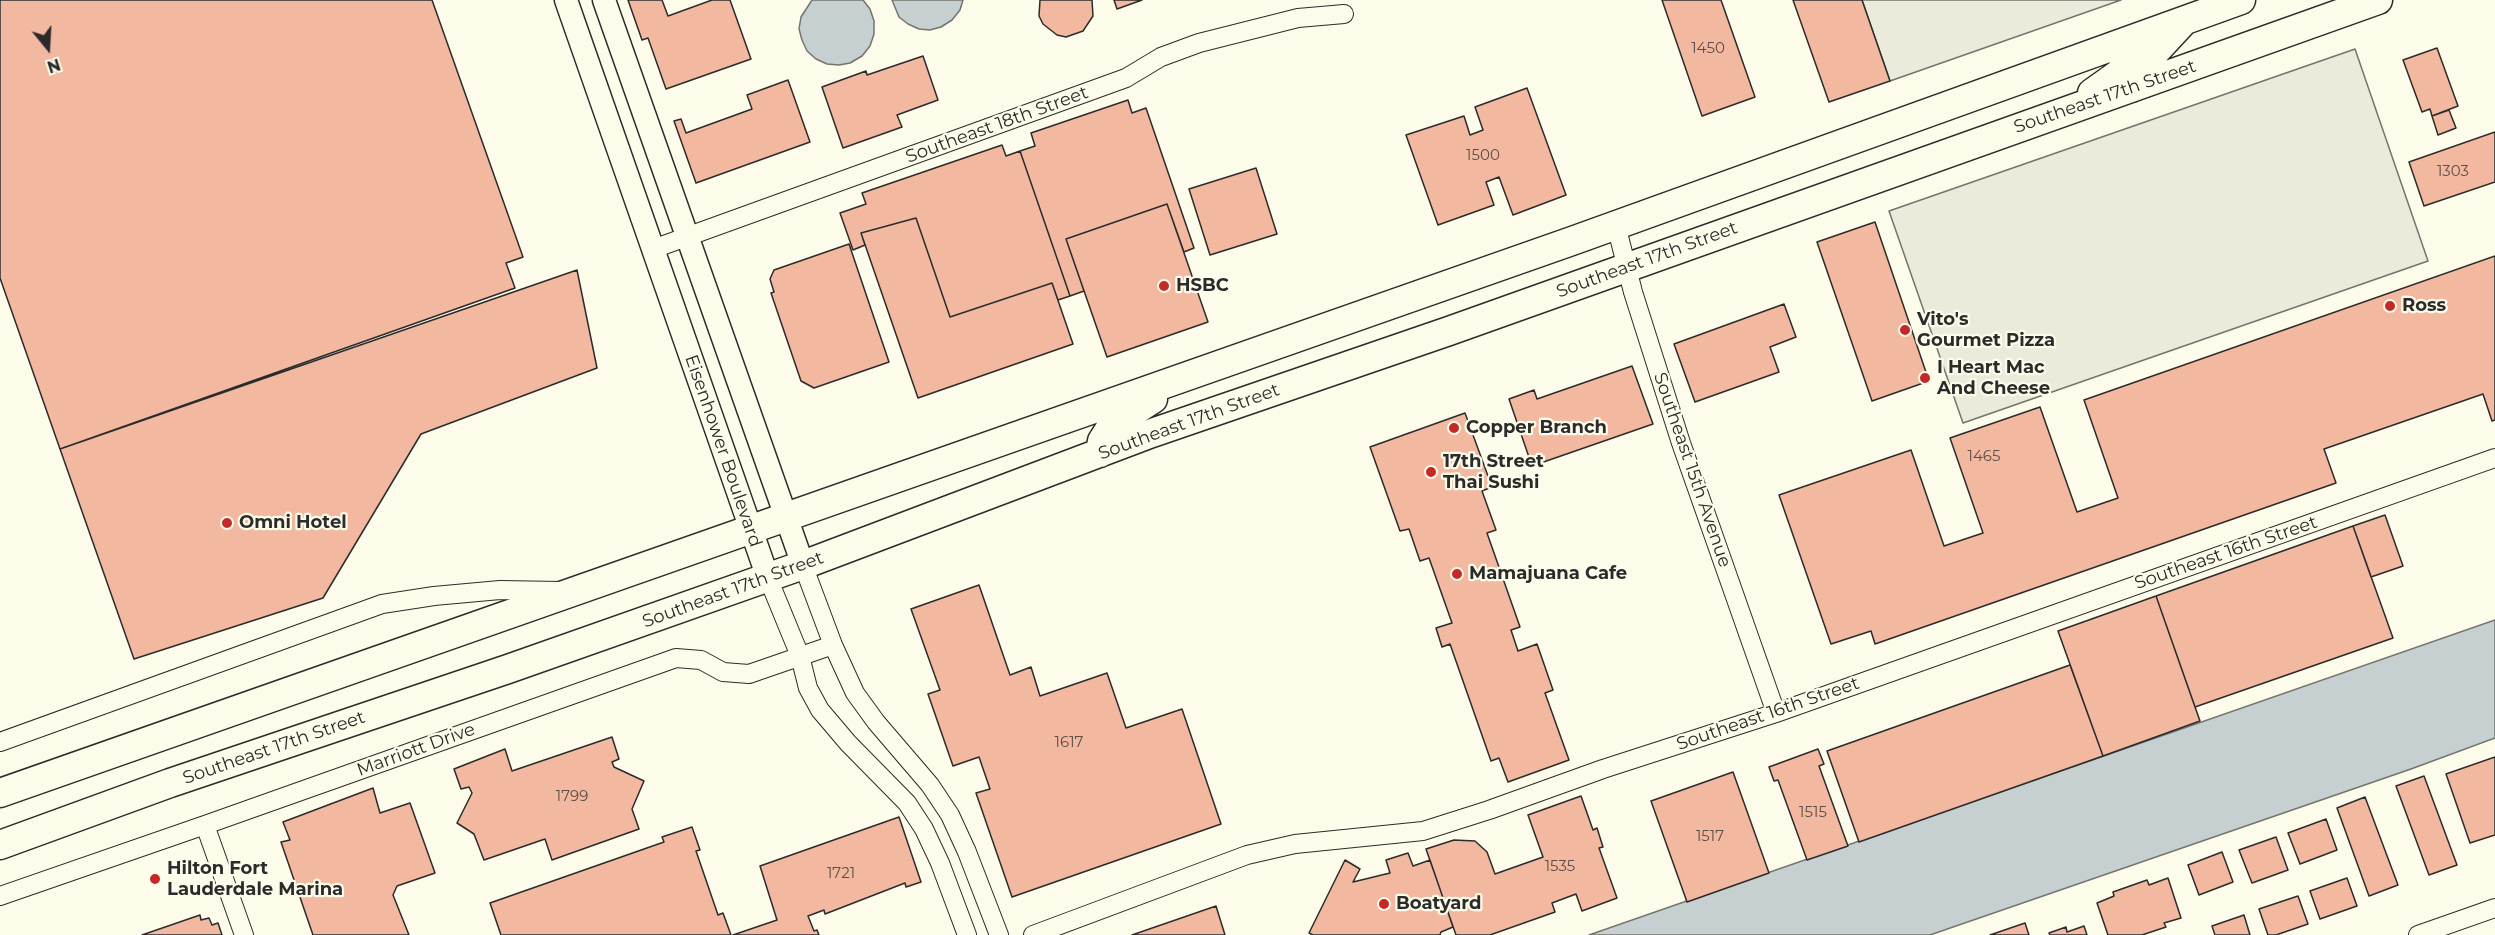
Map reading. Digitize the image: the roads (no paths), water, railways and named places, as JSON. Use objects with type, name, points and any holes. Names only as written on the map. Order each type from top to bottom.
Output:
[{"type":"main road","points":[[0,793],[1616,225],[2241,0]]},
{"type":"main road","name":"Southeast 17th Street","points":[[0,844],[170,783],[803,566],[1100,453],[2378,0]]},
{"type":"main road","points":[[2131,88],[2156,51],[2183,21]]},
{"type":"main road","points":[[2071,109],[2120,73],[2128,58],[2127,41]]},
{"type":"main road","points":[[1100,453],[1102,441],[1110,430],[1125,417],[1196,372]]},
{"type":"street","name":"Eisenhower Boulevard","points":[[566,0],[750,529],[800,657],[808,688],[820,710],[848,743],[907,802],[924,829],[940,863],[967,935]]},
{"type":"street","name":"Eisenhower Boulevard","points":[[604,0],[785,517],[833,645],[855,693],[876,722],[930,785],[950,815],[999,935]]},
{"type":"street","name":"Southeast 18th Street","points":[[653,249],[1126,78],[1161,57],[1199,43],[1298,18],[1344,14]]},
{"type":"street","name":"Southeast 15th Avenue","points":[[1616,225],[1681,444],[1776,712]]},
{"type":"street","name":"Southeast 16th Street","points":[[1033,935],[1247,855],[1295,844],[1423,831],[1776,712],[2495,458]]},
{"type":"street","points":[[0,742],[382,604],[500,590],[574,592]]},
{"type":"street","name":"Marriott Drive","points":[[0,896],[676,658],[701,660],[723,672],[749,674],[833,645]]},
{"type":"street","points":[[205,825],[244,935]]},
{"type":"street","points":[[2418,935],[2495,908]]},
{"type":"place","name":"HSBC","points":[[1164,286]]},
{"type":"place","name":"Ross","points":[[2390,306]]},
{"type":"place","name":"Vito's Gourmet Pizza","points":[[1905,330]]},
{"type":"place","name":"I Heart Mac And Cheese","points":[[1925,378]]},
{"type":"place","name":"Copper Branch","points":[[1454,428]]},
{"type":"place","name":"17th Street Thai Sushi","points":[[1431,472]]},
{"type":"place","name":"Omni Hotel","points":[[227,523]]},
{"type":"place","name":"Mamajuana Cafe","points":[[1457,574]]},
{"type":"place","name":"Hilton Fort Lauderdale Marina","points":[[155,879]]},
{"type":"place","name":"Boatyard","points":[[1384,904]]}]
